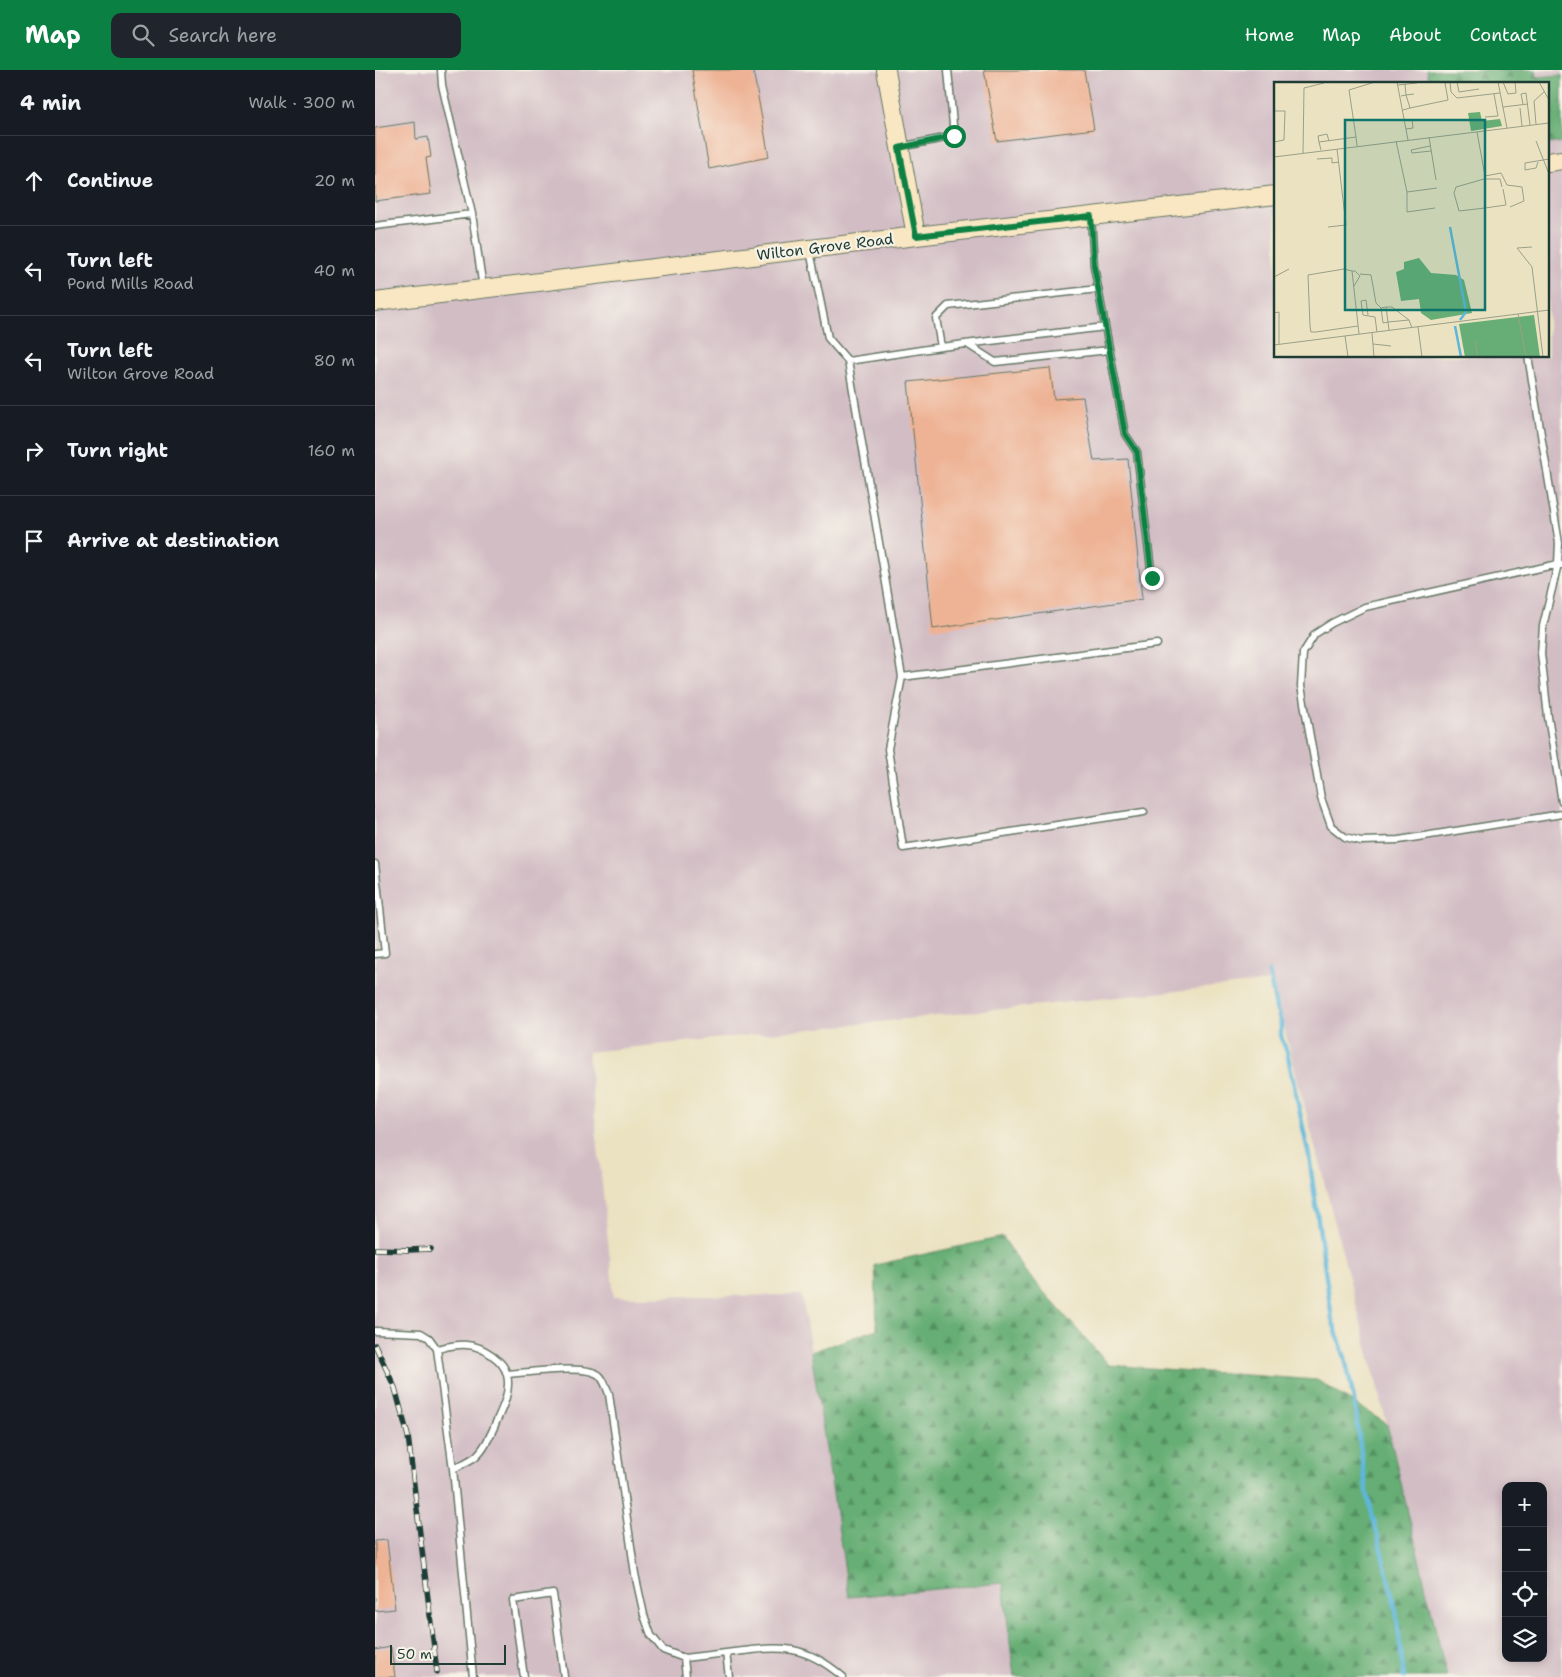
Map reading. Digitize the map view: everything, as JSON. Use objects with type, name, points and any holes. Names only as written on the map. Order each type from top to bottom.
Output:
[{"type":"main road","points":[[885,70],[916,236]]},
{"type":"main road","points":[[1549,162],[1562,160]]},
{"type":"main road","name":"Wilton Grove Road","points":[[375,302],[916,236],[1274,195]]},
{"type":"lane","points":[[441,70],[442,85],[472,214],[483,289]]},
{"type":"lane","points":[[899,148],[954,136],[948,70]]},
{"type":"lane","points":[[375,226],[472,214]]},
{"type":"lane","points":[[1091,216],[1094,266],[1125,434],[1137,452],[1152,578]]},
{"type":"lane","points":[[809,249],[828,338],[848,362],[902,677],[888,749],[903,848],[1144,812]]},
{"type":"lane","points":[[941,347],[936,318],[948,306],[1098,289]]},
{"type":"lane","points":[[848,362],[941,347],[1105,327]]},
{"type":"lane","points":[[967,344],[995,362],[1109,350]]},
{"type":"lane","points":[[1528,358],[1561,542],[1560,565],[1543,626],[1541,653],[1548,716],[1562,802]]},
{"type":"lane","points":[[1560,565],[1365,607],[1332,623],[1315,634],[1303,653],[1301,686],[1321,798],[1331,826],[1345,837],[1361,841],[1399,840],[1562,814]]},
{"type":"lane","points":[[902,677],[1157,644]]},
{"type":"lane","points":[[375,864],[385,953],[375,954]]},
{"type":"lane","points":[[375,1331],[421,1333],[429,1338],[437,1349],[453,1468],[473,1677]]},
{"type":"lane","points":[[437,1349],[466,1345],[479,1348],[492,1354],[507,1374],[507,1390],[501,1412],[491,1435],[477,1456],[453,1468]]},
{"type":"lane","points":[[507,1374],[569,1369],[587,1370],[600,1376],[609,1394],[635,1574],[643,1615],[651,1635],[663,1650],[684,1658],[777,1647],[806,1652],[843,1677]]},
{"type":"lane","points":[[524,1677],[513,1600],[553,1594],[564,1677]]},
{"type":"lane","points":[[726,1653],[729,1677]]},
{"type":"lane","points":[[684,1658],[686,1677]]},
{"type":"shaded area","points":[[375,70],[1562,70],[1562,1677],[1447,1677],[1387,1424],[1272,981],[588,1052],[614,1297],[802,1295],[849,1596],[1003,1582],[1014,1677],[375,1677]]},
{"type":"green space","points":[[1427,70],[1536,70],[1537,77],[1562,75],[1562,142],[1549,144],[1549,82],[1430,82]]},
{"type":"green space","points":[[1003,1237],[1025,1271],[1109,1365],[1317,1380],[1387,1424],[1447,1677],[1014,1677],[1003,1583],[849,1597],[811,1352],[877,1329],[875,1265]]},
{"type":"building","points":[[692,70],[753,70],[769,157],[709,169]]},
{"type":"building","points":[[984,70],[1084,70],[1094,129],[997,141]]},
{"type":"building","points":[[415,122],[416,139],[428,137],[431,157],[426,158],[431,194],[375,201],[375,128]]},
{"type":"building","points":[[1050,368],[1054,399],[1083,397],[1094,461],[1128,459],[1142,599],[933,629],[908,382]]},
{"type":"building","points":[[387,1540],[395,1609],[375,1611],[375,1541]]},
{"type":"building","points":[[391,1647],[395,1677],[375,1677],[375,1650]]},
{"type":"waterway","points":[[1269,972],[1281,1023],[1281,1037],[1287,1052],[1309,1156],[1332,1319],[1345,1358],[1354,1400],[1366,1489],[1396,1610],[1404,1677]]},
{"type":"railway","points":[[375,1249],[431,1249]]},
{"type":"railway","points":[[375,1345],[395,1388],[408,1436],[437,1672]]},
{"type":"route","points":[[954,136],[899,148],[916,236],[1091,216],[1094,266],[1125,434],[1137,452],[1152,578]]}]
